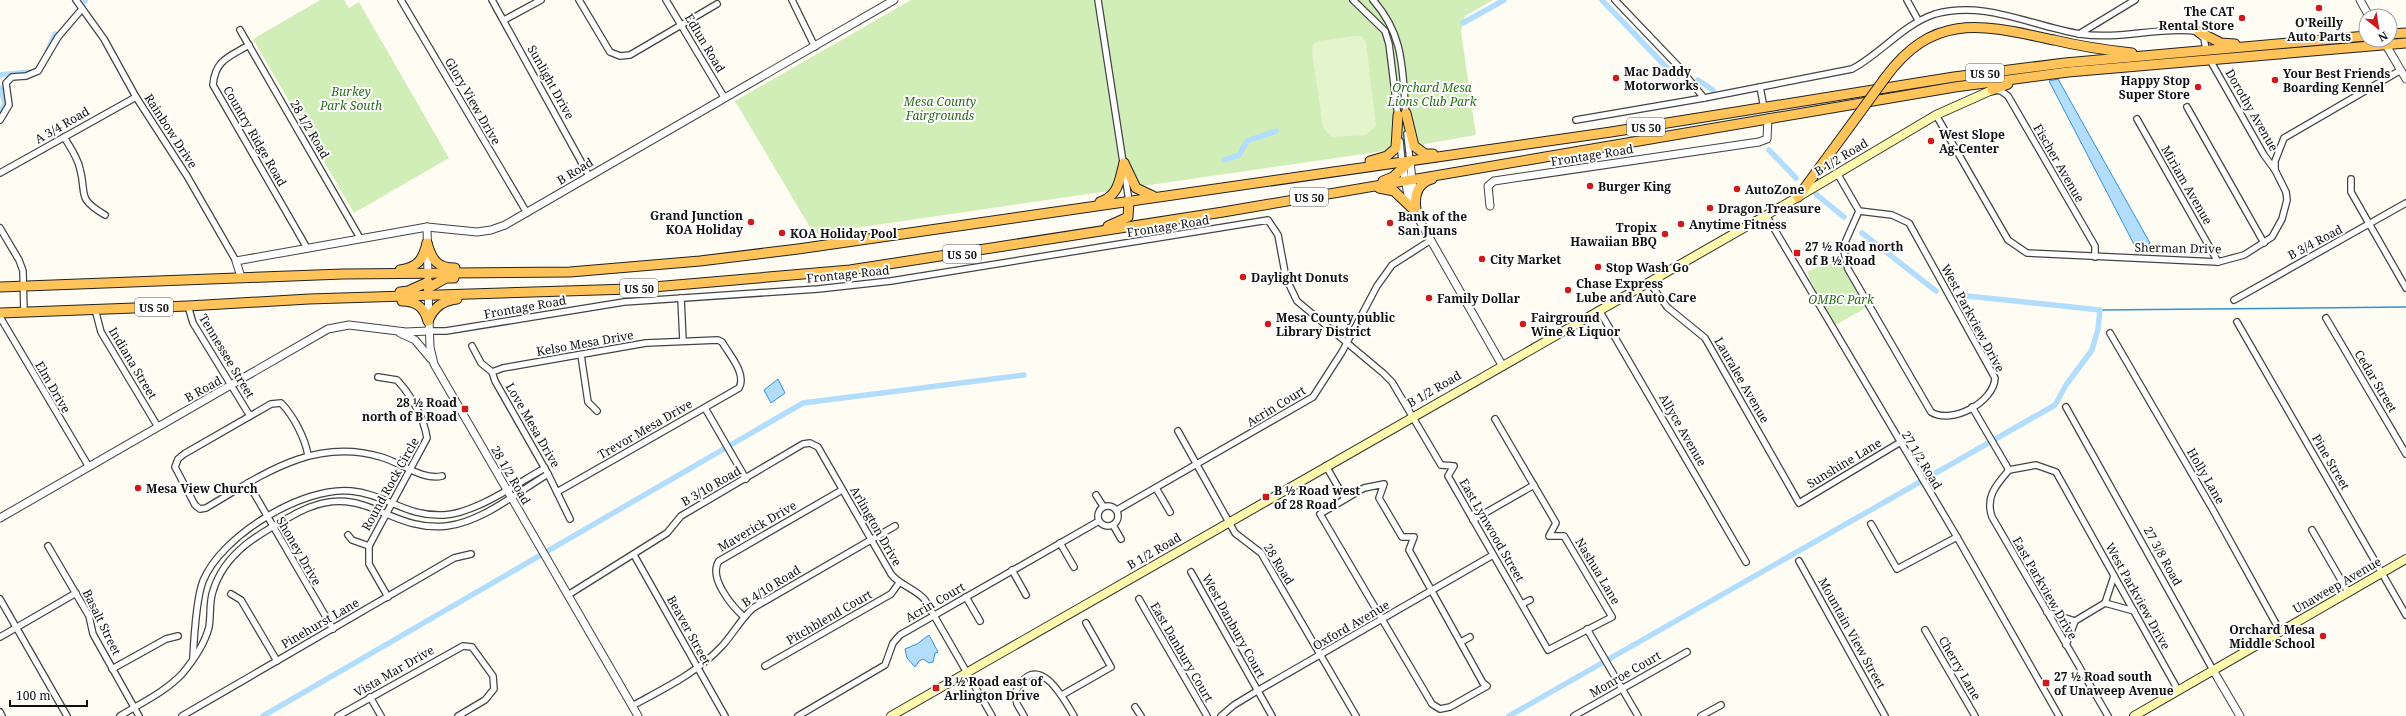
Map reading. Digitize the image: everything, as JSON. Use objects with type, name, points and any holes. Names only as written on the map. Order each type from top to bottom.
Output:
[{"type":"highway","points":[[1798,197],[1895,65],[1922,42],[1948,31],[1967,27],[1982,27],[2022,32],[2078,45],[2135,53],[2137,56]]},
{"type":"highway","points":[[2199,32],[2226,43],[2280,44]]},
{"type":"highway","name":"US 50","points":[[0,312],[188,306],[361,298],[480,273],[570,272],[700,261],[1294,177],[1405,164],[1954,77],[2065,63],[2358,37]]},
{"type":"highway","name":"US 50","points":[[0,287],[343,274],[428,285],[516,293],[637,288],[799,276],[950,256],[1517,162],[1737,123],[1955,87],[2068,72],[2210,60],[2358,45]]},
{"type":"highway","points":[[2210,60],[2220,53],[2241,47]]},
{"type":"highway","points":[[2171,63],[2197,56],[2206,50]]},
{"type":"highway","points":[[1992,90],[2006,85],[2068,72]]},
{"type":"highway","points":[[1768,118],[1769,114],[1784,105]]},
{"type":"highway","points":[[1737,123],[1759,115],[1764,108]]},
{"type":"highway","points":[[1402,114],[1412,142],[1417,149],[1425,154],[1528,145]]},
{"type":"highway","points":[[1294,177],[1387,156],[1396,148],[1402,114]]},
{"type":"highway","points":[[1416,212],[1416,194],[1426,181],[1493,170],[1517,162]]},
{"type":"highway","points":[[1124,163],[1136,188],[1143,193],[1157,197]]},
{"type":"highway","points":[[1087,207],[1113,195],[1117,189],[1124,163]]},
{"type":"highway","points":[[1374,186],[1393,177],[1405,164]]},
{"type":"highway","points":[[1374,186],[1394,192],[1416,212]]},
{"type":"highway","points":[[1083,234],[1125,219],[1130,213],[1129,201]]},
{"type":"highway","points":[[427,243],[433,259],[438,264],[448,268],[480,273]]},
{"type":"highway","points":[[343,274],[409,268],[422,260],[427,243]]},
{"type":"highway","points":[[361,298],[408,291],[446,278],[480,273]]},
{"type":"highway","points":[[428,321],[433,311],[447,300],[516,293]]},
{"type":"highway","points":[[361,298],[413,302],[424,310],[428,321]]},
{"type":"main road","name":"B 1/2 Road","points":[[891,716],[1412,416],[1798,197],[1936,115],[1992,90]]},
{"type":"main road","name":"Unaweep Avenue","points":[[2134,716],[2406,559]]},
{"type":"street","name":"Rainbow Drive","points":[[76,0],[104,39],[136,97],[187,176],[236,261],[241,277]]},
{"type":"street","name":"Glory View Drive","points":[[401,0],[527,213]]},
{"type":"street","name":"Sunlight Drive","points":[[492,0],[589,176]]},
{"type":"street","points":[[504,20],[541,0]]},
{"type":"street","points":[[579,0],[610,52],[620,56],[630,55],[680,24],[717,4]]},
{"type":"street","name":"Edlun Road","points":[[666,0],[724,97]]},
{"type":"street","points":[[792,0],[815,47]]},
{"type":"street","name":"B Road","points":[[236,261],[427,227],[485,231],[505,225],[724,97],[815,47],[882,3],[894,0]]},
{"type":"street","points":[[1353,0],[1385,31],[1390,44],[1402,114]]},
{"type":"street","points":[[1373,0],[1383,11],[1396,36],[1405,164],[1416,212],[1502,365]]},
{"type":"street","points":[[1615,0],[1678,66],[1704,98]]},
{"type":"street","points":[[1907,0],[1918,20]]},
{"type":"street","points":[[2079,34],[2135,0]]},
{"type":"street","points":[[1099,1],[1129,201]]},
{"type":"street","points":[[0,120],[9,105],[6,83],[12,77],[26,76],[38,71],[58,37],[82,9]]},
{"type":"street","points":[[1576,120],[1704,98],[1852,68],[1865,62],[1892,38],[1918,20],[1944,12],[1977,9],[2001,13],[2079,34],[2112,37],[2183,30],[2199,32],[2204,38],[2206,50]]},
{"type":"street","name":"28 1/2 Road","points":[[240,30],[360,238]]},
{"type":"street","name":"Country Ridge Road","points":[[248,45],[219,64],[214,70],[213,85],[307,248]]},
{"type":"street","points":[[2388,48],[2406,79]]},
{"type":"street","name":"Dorothy Avenue","points":[[2210,60],[2264,155],[2275,170]]},
{"type":"street","points":[[2275,170],[2277,153],[2284,138],[2401,70]]},
{"type":"street","points":[[1760,87],[1764,108]]},
{"type":"street","name":"Fischer Avenue","points":[[1992,90],[2001,91],[2008,96],[2095,246],[2095,257]]},
{"type":"street","name":"A 3/4 Road","points":[[0,173],[136,97]]},
{"type":"street","points":[[2187,107],[2264,242]]},
{"type":"street","name":"Sherman Drive","points":[[1936,115],[2008,240],[2014,246],[2026,253],[2218,262],[2244,255],[2272,238],[2282,219],[2287,200],[2286,192],[2275,170]]},
{"type":"street","name":"Frontage Road","points":[[1490,206],[1488,186],[1494,181],[1767,139],[1768,118]]},
{"type":"street","name":"Miriam Avenue","points":[[2137,119],[2218,262]]},
{"type":"street","points":[[64,137],[80,168],[83,195],[93,208],[105,216]]},
{"type":"street","points":[[1838,173],[1860,211],[1843,247],[1848,269],[1931,412],[1937,415],[1952,416],[1972,407],[2009,470]]},
{"type":"street","points":[[2351,179],[2351,192],[2406,288]]},
{"type":"street","name":"B 3/4 Road","points":[[2234,300],[2406,203]]},
{"type":"street","name":"West Parkview Drive","points":[[1860,211],[1892,215],[1909,223],[1995,378],[1995,385],[1990,392],[1972,407]]},
{"type":"street","name":"27 1/2 Road","points":[[1766,215],[1957,537],[2059,716]]},
{"type":"street","name":"Frontage Road","points":[[428,331],[446,331],[624,302],[818,289],[891,281],[1268,220],[1278,235],[1286,278],[1296,300],[1346,342]]},
{"type":"street","name":"28 1/2 Road","points":[[427,227],[428,331],[434,364],[638,716]]},
{"type":"street","points":[[0,228],[19,260],[23,271],[24,312]]},
{"type":"street","name":"Acrin Court","points":[[1117,510],[1313,397],[1346,342],[1376,286],[1392,265],[1431,240]]},
{"type":"street","name":"Lauralee Avenue","points":[[1649,282],[1667,307],[1704,338],[1799,503]]},
{"type":"street","points":[[681,298],[683,341]]},
{"type":"street","name":"Tennessee Street","points":[[188,306],[193,323],[250,416]]},
{"type":"street","name":"Indiana Street","points":[[95,309],[102,332],[158,427]]},
{"type":"street","name":"Allyce Avenue","points":[[1599,310],[1746,562]]},
{"type":"street","name":"Elm Drive","points":[[0,317],[89,467]]},
{"type":"street","name":"Cedar Street","points":[[2326,318],[2406,454]]},
{"type":"street","name":"Pine Street","points":[[2237,322],[2383,572],[2406,615]]},
{"type":"street","name":"B Road","points":[[0,518],[334,327],[349,325],[390,330],[428,331]]},
{"type":"street","points":[[390,330],[416,340],[434,364]]},
{"type":"street","name":"Holly Lane","points":[[2110,333],[2213,510],[2280,631]]},
{"type":"street","name":"Kelso Mesa Drive","points":[[492,372],[503,368],[646,343],[718,340],[722,342],[741,374],[742,384]]},
{"type":"street","points":[[1346,342],[1392,382],[1412,416]]},
{"type":"street","name":"Love Mesa Drive","points":[[472,346],[481,363],[492,372],[495,381],[546,471],[570,519]]},
{"type":"street","points":[[581,355],[588,402],[597,411]]},
{"type":"street","name":"Round Rock Circle","points":[[378,377],[397,380],[425,427],[427,438],[369,546],[369,564],[388,598]]},
{"type":"street","name":"Trevor Mesa Drive","points":[[557,492],[705,408],[739,388],[742,384]]},
{"type":"street","points":[[308,455],[288,410],[281,403],[271,404],[178,459],[175,467],[178,476],[195,505],[200,509],[206,508],[274,468],[308,455],[327,451],[355,451],[382,457],[431,477],[442,476]]},
{"type":"street","name":"27 3/8 Road","points":[[2066,407],[2240,716]]},
{"type":"street","points":[[705,408],[746,479]]},
{"type":"street","name":"East Lynwood Street","points":[[1412,416],[1441,465],[1454,466],[1448,476],[1548,650],[1587,629]]},
{"type":"street","points":[[1473,520],[1534,485],[1495,419]]},
{"type":"street","name":"28 Road","points":[[1178,432],[1239,537],[1255,546],[1262,553],[1356,716]]},
{"type":"street","name":"B 3/10 Road","points":[[568,595],[667,533],[681,516],[803,444],[810,443]]},
{"type":"street","name":"Arlington Drive","points":[[810,443],[818,447],[890,574],[899,583],[918,592],[934,616],[992,716]]},
{"type":"street","name":"Sunshine Lane","points":[[1799,503],[1900,443]]},
{"type":"street","name":"West Parkview Drive","points":[[2009,470],[2036,465],[2056,472],[2178,690]]},
{"type":"street","points":[[1326,466],[1345,499]]},
{"type":"street","name":"East Parkview Drive","points":[[2009,470],[1992,492],[1988,508],[1992,518],[2108,716]]},
{"type":"street","points":[[120,716],[172,684],[193,659],[209,628],[212,592],[226,564],[247,543],[306,508],[331,502],[358,503],[416,525],[446,527],[474,519],[509,493],[546,471]]},
{"type":"street","name":"Shoney Drive","points":[[248,483],[333,629]]},
{"type":"street","points":[[1384,484],[1379,498],[1402,537],[1414,537],[1409,550],[1432,591],[1483,683],[1488,686],[1450,707],[1440,709],[1432,704],[1320,514],[1364,488],[1384,484]]},
{"type":"street","name":"Nashua Lane","points":[[1534,485],[1556,523],[1549,536],[1564,536],[1610,610],[1612,617],[1587,629]]},
{"type":"street","points":[[1156,488],[1170,512]]},
{"type":"street","name":"Maverick Drive","points":[[743,616],[732,604],[718,580],[715,571],[719,561],[842,490]]},
{"type":"street","points":[[193,659],[198,598],[203,580],[211,565],[228,544],[299,500],[329,491],[360,492],[376,496],[392,505],[416,513],[443,515],[467,510],[509,493]]},
{"type":"street","points":[[1096,495],[1103,506]]},
{"type":"street","points":[[1103,506],[1111,506],[1117,510],[1118,518],[1113,525],[1105,526],[1099,521],[1098,513],[1103,506]]},
{"type":"street","name":"Acrin Court","points":[[798,716],[885,665],[893,642],[900,635],[1099,521]]},
{"type":"street","points":[[1871,524],[1897,569],[1957,537]]},
{"type":"street","points":[[1113,525],[1121,539]]},
{"type":"street","name":"B 4/10 Road","points":[[632,706],[697,668],[722,646],[743,616],[767,599],[894,526]]},
{"type":"street","points":[[2312,530],[2348,592]]},
{"type":"street","points":[[348,535],[352,540],[369,546]]},
{"type":"street","points":[[1060,543],[1074,567]]},
{"type":"street","name":"Basalt Street","points":[[48,546],[89,616],[93,634],[134,707]]},
{"type":"street","name":"Pinehurst Lane","points":[[182,716],[388,598],[454,558],[471,554]]},
{"type":"street","name":"Beaver Street","points":[[634,555],[725,716]]},
{"type":"street","name":"Oxford Avenue","points":[[1221,716],[1234,705],[1257,691],[1493,555]]},
{"type":"street","name":"Mountain View Street","points":[[1800,561],[1885,716]]},
{"type":"street","points":[[1012,570],[1026,595]]},
{"type":"street","name":"West Danbury Court","points":[[1191,572],[1272,716]]},
{"type":"street","points":[[2066,645],[2075,621],[2105,603],[2114,576]]},
{"type":"street","name":"Pitchblend Court","points":[[765,666],[891,594],[899,583]]},
{"type":"street","points":[[0,637],[76,593]]},
{"type":"street","points":[[231,594],[241,600],[277,661]]},
{"type":"street","points":[[966,597],[980,621]]},
{"type":"street","points":[[0,598],[67,716]]},
{"type":"street","name":"East Danbury Court","points":[[1139,599],[1207,716]]},
{"type":"street","points":[[1522,604],[1530,600]]},
{"type":"street","points":[[2105,603],[2134,611]]},
{"type":"street","points":[[2046,612],[2075,621]]},
{"type":"street","points":[[1062,696],[1111,667],[1086,623]]},
{"type":"street","points":[[1587,629],[1638,716]]},
{"type":"street","name":"Cherry Lane","points":[[1925,630],[1975,716]]},
{"type":"street","points":[[112,669],[166,639],[178,636]]},
{"type":"street","points":[[1461,642],[1470,637]]},
{"type":"street","name":"Vista Mar Drive","points":[[338,716],[463,646],[472,647],[484,662],[492,676],[494,690],[485,700],[458,716]]},
{"type":"street","name":"Monroe Court","points":[[1574,716],[1687,652]]},
{"type":"street","points":[[1024,716],[1015,698],[1015,693],[1024,680],[1031,676],[1045,677],[1053,682],[1074,716]]},
{"type":"street","points":[[370,698],[381,716]]},
{"type":"street","points":[[1701,716],[1721,705]]},
{"type":"street","points":[[134,707],[139,716]]},
{"type":"street","points":[[1135,707],[1140,716]]},
{"type":"street","points":[[0,712],[2,716]]},
{"type":"green space","name":"Burkey Park South","points":[[320,0],[344,0],[349,8],[359,2],[449,158],[354,213],[253,39]]},
{"type":"green space","name":"Mesa County Fairgrounds","points":[[911,0],[1493,0],[1465,16],[1461,31],[1476,135],[1391,150],[814,234],[735,101]]},
{"type":"green space","points":[[1362,36],[1366,43],[1376,126],[1366,135],[1331,137],[1323,127],[1312,52],[1313,45],[1319,41]]},
{"type":"green space","name":"OMBC Park","points":[[1838,257],[1869,306],[1832,327],[1807,272]]},
{"type":"water","points":[[2058,79],[2150,243],[2138,252],[2049,81]]},
{"type":"water","points":[[778,379],[785,393],[771,403],[764,390]]},
{"type":"water","points":[[929,635],[938,652],[935,653],[933,662],[929,663],[923,659],[919,661],[915,667],[907,658],[905,649],[917,644]]},
{"type":"waterway","points":[[1463,23],[1504,0]]},
{"type":"waterway","points":[[1602,0],[1670,71],[1678,76]]},
{"type":"waterway","points":[[47,52],[55,34]]},
{"type":"waterway","points":[[0,75],[29,72]]},
{"type":"waterway","points":[[1698,80],[1713,90]]},
{"type":"waterway","points":[[0,88],[5,103],[0,114]]},
{"type":"waterway","points":[[1224,160],[1239,155],[1247,141],[1276,131]]},
{"type":"waterway","points":[[1769,150],[1796,178]]},
{"type":"waterway","points":[[1816,194],[1844,217]]},
{"type":"waterway","points":[[1862,233],[1936,291]]},
{"type":"waterway","points":[[1509,716],[2055,405],[2066,385],[2092,350],[2098,329],[2100,310],[1958,295]]},
{"type":"waterway","points":[[2100,310],[2406,307]]},
{"type":"waterway","points":[[263,716],[803,403],[1024,375]]},
{"type":"place","name":"O'Reilly Auto Parts","points":[[2319,8]]},
{"type":"place","name":"The CAT Rental Store","points":[[2242,18]]},
{"type":"place","name":"Mac Daddy Motorworks","points":[[1616,78]]},
{"type":"place","name":"Your Best Friends Boarding Kennel","points":[[2275,80]]},
{"type":"place","name":"Happy Stop Super Store","points":[[2198,87]]},
{"type":"place","name":"West Slope Ag-Center","points":[[1931,141]]},
{"type":"place","name":"Burger King","points":[[1590,186]]},
{"type":"place","name":"AutoZone","points":[[1737,189]]},
{"type":"place","name":"Dragon Treasure","points":[[1710,208]]},
{"type":"place","name":"Grand Junction KOA Holiday","points":[[751,222]]},
{"type":"place","name":"Bank of the San Juans","points":[[1390,223]]},
{"type":"place","name":"Anytime Fitness","points":[[1681,224]]},
{"type":"place","name":"KOA Holiday Pool","points":[[782,233]]},
{"type":"place","name":"Tropix Hawaiian BBQ","points":[[1665,234]]},
{"type":"place","name":"27 ½ Road north of B ½ Road","points":[[1797,253]]},
{"type":"place","name":"City Market","points":[[1482,259]]},
{"type":"place","name":"Stop Wash Go","points":[[1598,267]]},
{"type":"place","name":"Daylight Donuts","points":[[1243,277]]},
{"type":"place","name":"Chase Express Lube and Auto Care","points":[[1568,290]]},
{"type":"place","name":"Family Dollar","points":[[1429,298]]},
{"type":"place","name":"Mesa County public Library District","points":[[1268,324]]},
{"type":"place","name":"Fairground Wine & Liquor","points":[[1523,324]]},
{"type":"place","name":"28 ½ Road north of B Road","points":[[465,409]]},
{"type":"place","name":"Mesa View Church","points":[[138,488]]},
{"type":"place","name":"B ½ Road west of 28 Road","points":[[1266,497]]},
{"type":"place","name":"Orchard Mesa Middle School","points":[[2323,636]]},
{"type":"place","name":"27 ½ Road south of Unaweep Avenue","points":[[2046,683]]},
{"type":"place","name":"B ½ Road east of Arlington Drive","points":[[936,688]]},
{"type":"park label","name":"Orchard Mesa Lions Club Park","points":[[1432,94]]}]
